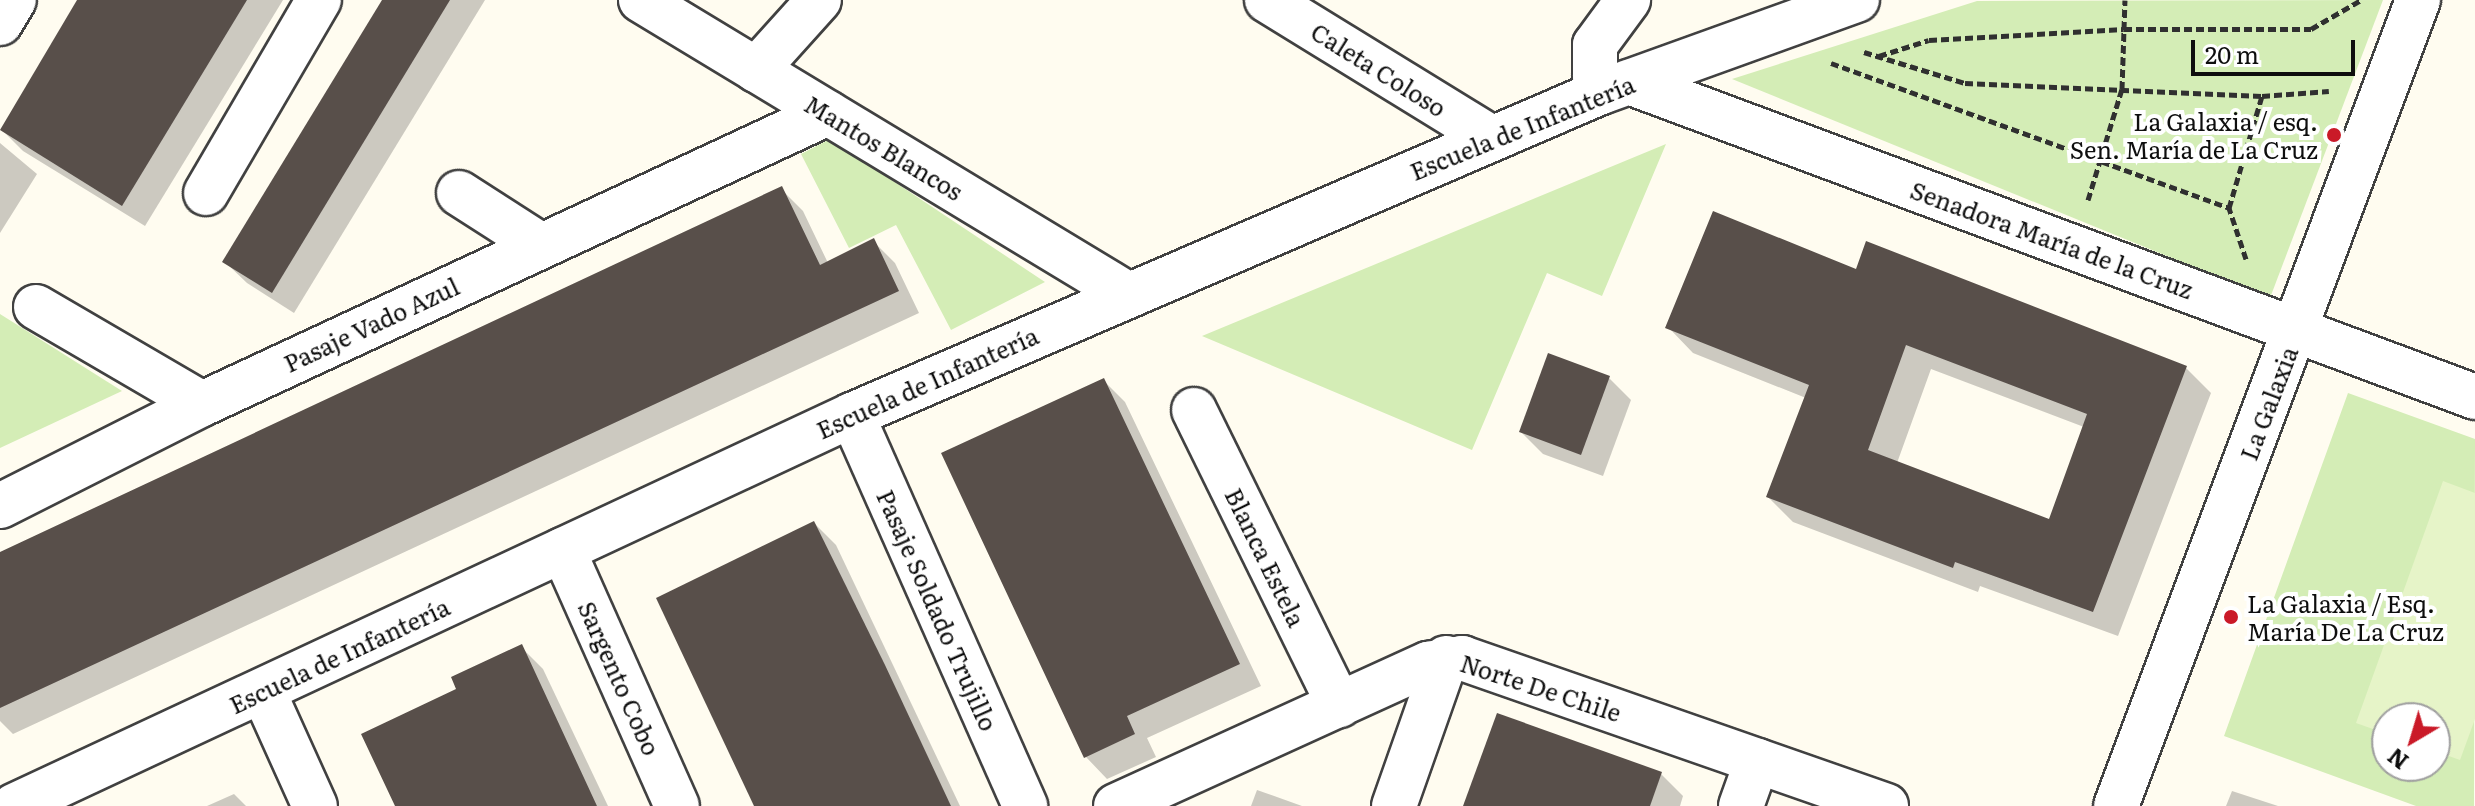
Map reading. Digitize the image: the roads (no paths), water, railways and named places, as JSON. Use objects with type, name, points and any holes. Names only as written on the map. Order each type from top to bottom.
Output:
[{"type":"street","points":[[0,23],[14,0]]},
{"type":"street","points":[[206,193],[319,0]]},
{"type":"street","name":"Mantos Blancos","points":[[641,0],[1127,294]]},
{"type":"street","points":[[756,70],[819,0]]},
{"type":"street","name":"Caleta Coloso","points":[[1267,0],[1491,138]]},
{"type":"street","points":[[1615,87],[1595,76],[1595,45],[1628,0]]},
{"type":"street","name":"Escuela de Infantería","points":[[14,806],[852,415],[1127,294],[1615,87],[1857,0]]},
{"type":"street","name":"La Galaxia","points":[[2116,806],[2418,0]]},
{"type":"street","name":"Senadora María de la Cruz","points":[[1615,87],[2296,329],[2475,397]]},
{"type":"street","name":"Pasaje Vado Azul","points":[[0,506],[202,404],[828,113]]},
{"type":"street","points":[[459,193],[540,245]]},
{"type":"street","points":[[36,307],[202,404]]},
{"type":"street","name":"Blanca Estela","points":[[1194,410],[1339,705]]},
{"type":"street","name":"Pasaje Soldado Trujillo","points":[[852,415],[1025,806]]},
{"type":"street","name":"Sargento Cobo","points":[[563,550],[677,806]]},
{"type":"street","points":[[1394,806],[1446,658]]},
{"type":"street","name":"Norte De Chile","points":[[1116,806],[1446,658],[1477,662],[1886,806]]},
{"type":"street","points":[[263,691],[315,806]]},
{"type":"street","points":[[1741,806],[1757,761]]},
{"type":"place","name":"La Galaxia / esq. Sen. María de La Cruz","points":[[2334,135]]},
{"type":"place","name":"La Galaxia / Esq. María De La Cruz","points":[[2231,617]]}]
